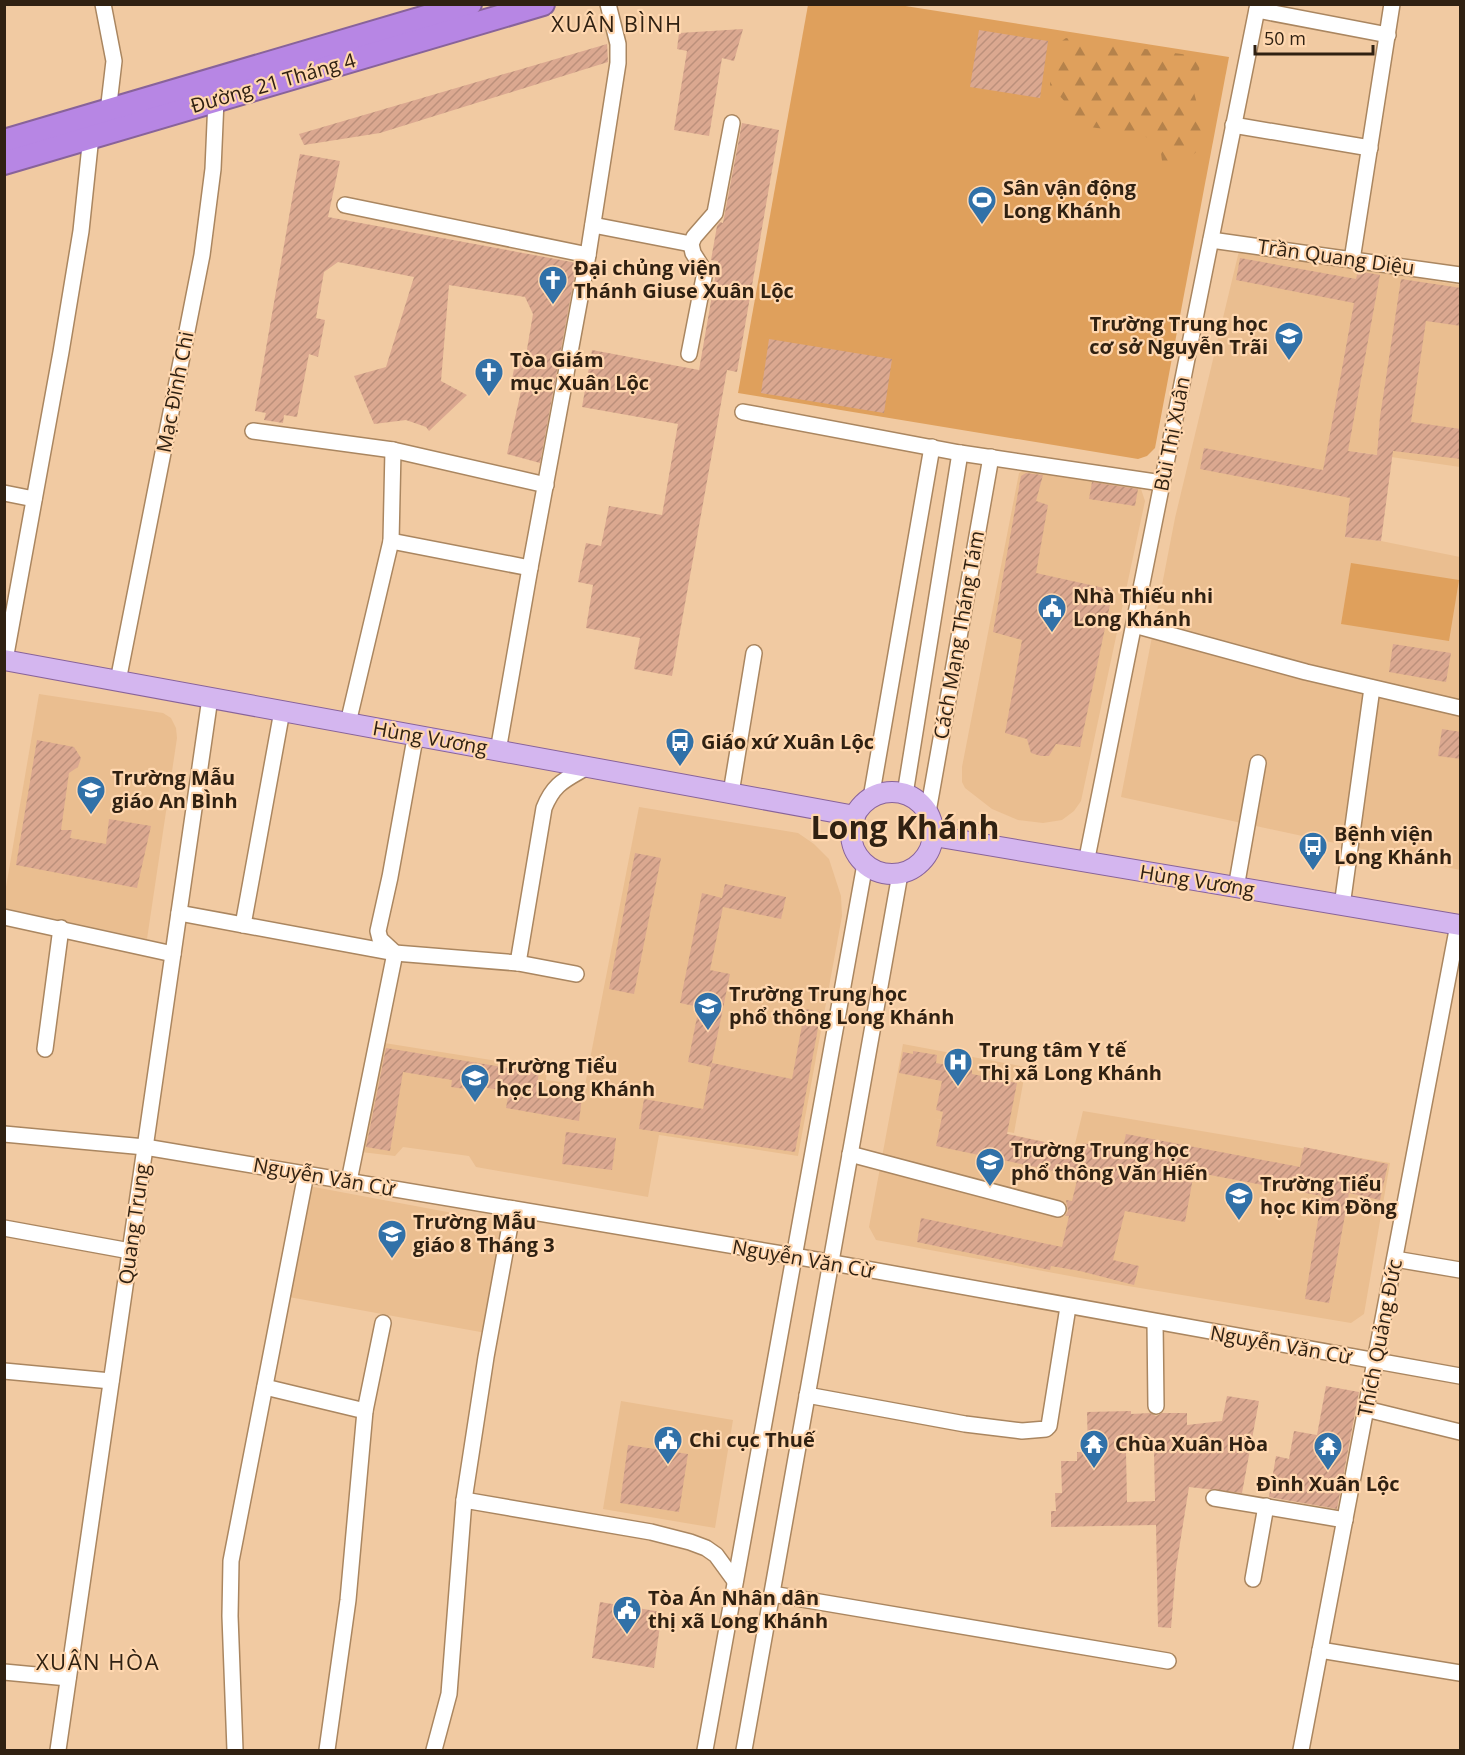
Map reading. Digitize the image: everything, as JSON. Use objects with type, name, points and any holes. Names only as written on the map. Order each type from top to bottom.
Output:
[{"type":"highway","name":"Đường 21 Tháng 4","points":[[4,163],[543,4]]},
{"type":"highway","name":"Đường 21 Tháng 4","points":[[4,141],[461,6]]},
{"type":"main road","name":"Hùng Vương","points":[[5,660],[855,816]]},
{"type":"main road","points":[[886,793],[905,794],[914,798],[928,812],[933,824],[929,854],[917,867],[900,874],[881,873],[865,864],[855,850],[851,833],[855,816],[871,798],[886,793]]},
{"type":"main road","name":"Hùng Vương","points":[[933,837],[1460,925]]},
{"type":"street","points":[[103,4],[114,61],[108,112]]},
{"type":"street","points":[[498,751],[588,255],[620,53],[608,4]]},
{"type":"street","points":[[1352,260],[1392,4]]},
{"type":"street","points":[[1257,7],[1388,35]]},
{"type":"street","name":"Bùi Thị Xuân","points":[[1086,863],[1257,7]]},
{"type":"street","name":"Mạc Đĩnh Chi","points":[[118,681],[202,255],[213,169],[216,100]]},
{"type":"street","points":[[689,354],[705,272],[693,253],[691,244],[694,237],[715,213],[732,123]]},
{"type":"street","points":[[1233,125],[1370,148]]},
{"type":"street","points":[[5,660],[81,231],[91,136]]},
{"type":"street","points":[[345,205],[588,255]]},
{"type":"street","points":[[593,225],[691,244]]},
{"type":"street","name":"Trần Quang Diệu","points":[[1211,240],[1461,275]]},
{"type":"street","points":[[743,412],[960,453],[1162,483]]},
{"type":"street","points":[[253,432],[393,450],[546,485]]},
{"type":"street","points":[[871,798],[932,447]]},
{"type":"street","points":[[348,723],[391,542],[393,450]]},
{"type":"street","name":"Cách Mạng Tháng Tám","points":[[905,794],[960,453]]},
{"type":"street","name":"Cách Mạng Tháng Tám","points":[[928,812],[991,457]]},
{"type":"street","points":[[4,493],[34,499]]},
{"type":"street","points":[[391,542],[530,568]]},
{"type":"street","points":[[1134,625],[1372,688],[1461,708]]},
{"type":"street","points":[[731,793],[754,653]]},
{"type":"street","points":[[1342,906],[1372,688]]},
{"type":"street","name":"Quang Trung","points":[[58,1750],[210,698]]},
{"type":"street","points":[[243,925],[282,711]]},
{"type":"street","points":[[395,953],[380,939],[378,931],[417,736]]},
{"type":"street","points":[[1236,888],[1258,762]]},
{"type":"street","points":[[518,963],[544,808],[551,791],[587,767]]},
{"type":"street","points":[[705,1750],[865,864]]},
{"type":"street","points":[[744,1750],[900,874]]},
{"type":"street","points":[[178,913],[395,953],[518,963],[576,974]]},
{"type":"street","points":[[4,917],[172,954]]},
{"type":"street","name":"Thích Quảng Đức","points":[[1301,1750],[1460,925]]},
{"type":"street","points":[[45,1049],[61,928]]},
{"type":"street","points":[[349,1181],[395,953]]},
{"type":"street","name":"Nguyễn Văn Cừ","points":[[4,1134],[145,1146],[794,1256],[1461,1376]]},
{"type":"street","points":[[850,1154],[1058,1209]]},
{"type":"street","points":[[235,1750],[230,1616],[231,1561],[306,1174]]},
{"type":"street","points":[[434,1750],[449,1694],[464,1500],[486,1357],[513,1209]]},
{"type":"street","points":[[4,1228],[130,1251]]},
{"type":"street","points":[[1395,1259],[1461,1270]]},
{"type":"street","points":[[807,1395],[965,1424],[1022,1431],[1046,1430],[1056,1395],[1068,1307]]},
{"type":"street","points":[[1155,1322],[1156,1406]]},
{"type":"street","points":[[327,1750],[348,1600],[365,1411],[383,1323]]},
{"type":"street","points":[[4,1371],[111,1382]]},
{"type":"street","points":[[265,1387],[365,1411]]},
{"type":"street","points":[[1366,1409],[1461,1432]]},
{"type":"street","points":[[1214,1498],[1345,1520]]},
{"type":"street","points":[[464,1500],[651,1532],[690,1542],[716,1555],[735,1581]]},
{"type":"street","points":[[1253,1579],[1266,1506]]},
{"type":"street","points":[[772,1594],[1168,1661]]},
{"type":"street","points":[[1320,1650],[1461,1673]]},
{"type":"street","points":[[4,1672],[68,1678]]},
{"type":"shaded area","points":[[1239,251],[1460,285],[1460,467],[1357,452],[1345,537],[1381,541],[1460,557],[1460,870],[1121,797],[1175,518]]},
{"type":"shaded area","name":"Nhà Thiếu nhi Long Khánh","points":[[1036,464],[1139,483],[1145,501],[1081,801],[1074,811],[1062,820],[1043,823],[1018,820],[992,809],[965,788],[962,782],[962,767],[1019,473]]},
{"type":"shaded area","name":"Trường Mẫu giáo An BÌnh","points":[[39,694],[163,713],[171,718],[176,728],[177,738],[147,939],[5,908],[5,893]]},
{"type":"shaded area","name":"Trường Trung học phổ thông Long Khánh","points":[[639,807],[798,833],[814,844],[829,859],[841,896],[842,916],[798,1156],[659,1135],[648,1197],[476,1167],[469,1156],[403,1147],[395,1156],[361,1152],[378,1042],[547,1069],[546,1080],[585,1085]]},
{"type":"shaded area","points":[[903,1044],[1026,1067],[1014,1133],[932,1118],[1074,1148],[1083,1111],[1390,1163],[1364,1314],[1351,1323],[1086,1279],[876,1240],[869,1227]]},
{"type":"shaded area","name":"Trường Mẫu giáo 8 Tháng 3","points":[[298,1184],[506,1223],[486,1333],[278,1295]]},
{"type":"shaded area","name":"Chi cục Thuế","points":[[621,1401],[733,1420],[715,1528],[603,1509]]},
{"type":"green space","name":"Sân vận động Long Khánh","points":[[808,5],[899,5],[1229,57],[1155,448],[1147,456],[1138,459],[738,393]]},
{"type":"green space","points":[[1066,38],[1203,57],[1193,89],[1205,133],[1204,141],[1195,153],[1172,170],[1165,169],[1159,146],[1151,139],[1121,131],[1079,126],[1074,123],[1066,103],[1050,88],[1054,54]]},
{"type":"green space","points":[[1351,563],[1459,580],[1449,641],[1341,624]]},
{"type":"building","points":[[743,29],[734,61],[722,58],[709,136],[674,130],[687,51],[677,49],[679,33]]},
{"type":"building","points":[[979,30],[1048,41],[1040,98],[970,87]]},
{"type":"building","points":[[607,44],[608,62],[380,133],[304,145],[299,134]]},
{"type":"building","points":[[742,123],[779,130],[737,372],[727,370],[672,676],[634,669],[640,638],[586,628],[593,585],[578,582],[586,543],[601,546],[609,506],[662,515],[678,424],[582,407],[592,350],[699,370],[718,261],[711,260],[717,226],[720,222],[723,223]]},
{"type":"building","name":"Đại chủng viện Thánh Giuse Xuân Lộc","points":[[300,154],[340,161],[328,217],[577,263],[540,463],[507,454],[521,391],[510,389],[517,354],[526,355],[533,314],[525,297],[449,285],[441,381],[467,395],[429,431],[426,427],[406,420],[374,424],[354,376],[386,367],[414,277],[338,262],[324,272],[316,318],[325,320],[318,357],[309,354],[297,417],[284,415],[283,423],[264,420],[266,413],[255,411]]},
{"type":"building","points":[[1240,258],[1356,279],[1358,271],[1380,275],[1348,451],[1377,455],[1380,417],[1401,279],[1461,288],[1461,326],[1426,321],[1411,422],[1461,429],[1461,459],[1393,451],[1381,541],[1345,537],[1350,498],[1200,469],[1204,448],[1323,470],[1332,423],[1354,303],[1236,280]]},
{"type":"building","points":[[769,339],[892,359],[884,413],[761,393]]},
{"type":"building","points":[[1026,473],[1043,475],[1036,501],[1048,505],[1036,573],[1113,590],[1080,747],[1056,744],[1049,756],[1031,753],[1027,739],[1005,733],[1022,640],[993,632],[1021,476]]},
{"type":"building","points":[[1092,482],[1138,489],[1135,506],[1089,499]]},
{"type":"building","points":[[1393,644],[1451,653],[1446,682],[1389,672]]},
{"type":"building","points":[[1442,729],[1461,732],[1461,759],[1438,756]]},
{"type":"building","points":[[37,740],[74,747],[81,758],[78,767],[69,773],[61,830],[72,830],[70,838],[106,844],[109,819],[151,826],[137,888],[16,865]]},
{"type":"building","points":[[635,853],[661,858],[634,994],[609,989]]},
{"type":"building","points":[[725,884],[786,897],[781,919],[723,907],[710,970],[730,974],[711,1067],[688,1062],[699,1007],[680,1003],[702,893],[722,898]]},
{"type":"building","points":[[805,1009],[821,1012],[795,1152],[639,1129],[644,1099],[703,1109],[712,1063],[792,1079]]},
{"type":"building","points":[[386,1048],[539,1073],[536,1090],[582,1098],[579,1121],[506,1108],[509,1092],[473,1085],[472,1090],[451,1087],[452,1080],[403,1072],[390,1151],[366,1147]]},
{"type":"building","points":[[913,1051],[937,1055],[936,1063],[972,1070],[972,1074],[1017,1083],[1007,1134],[1082,1150],[1083,1143],[1122,1151],[1126,1134],[1300,1167],[1304,1147],[1388,1164],[1380,1200],[1349,1193],[1329,1303],[1305,1299],[1322,1196],[1194,1172],[1185,1222],[1125,1211],[1113,1260],[1139,1266],[1134,1285],[1080,1271],[1051,1266],[1050,1270],[917,1242],[921,1218],[1062,1247],[1069,1216],[1065,1216],[1068,1211],[1066,1200],[1072,1201],[1078,1176],[936,1146],[943,1112],[936,1110],[942,1081],[899,1073],[903,1052],[913,1054]]},
{"type":"building","points":[[566,1132],[616,1138],[612,1170],[562,1164]]},
{"type":"building","points":[[1326,1386],[1359,1392],[1337,1509],[1269,1497],[1276,1456],[1289,1459],[1294,1431],[1317,1435]]},
{"type":"building","points":[[1227,1396],[1259,1401],[1242,1493],[1189,1487],[1176,1568],[1171,1628],[1158,1627],[1156,1525],[1051,1527],[1051,1511],[1056,1511],[1055,1493],[1062,1493],[1061,1461],[1077,1461],[1077,1452],[1088,1452],[1087,1412],[1131,1411],[1131,1414],[1150,1413],[1156,1416],[1162,1413],[1187,1413],[1187,1425],[1222,1421]],"holes":[[[1154,1451],[1155,1501],[1127,1502],[1126,1452]]]},
{"type":"building","points":[[628,1445],[688,1454],[679,1512],[620,1503]]},
{"type":"building","name":"Tòa Án Nhân dân thị xã Long Khánh","points":[[600,1602],[662,1612],[654,1668],[592,1658]]},
{"type":"place","name":"Sân vận động Long Khánh","points":[[982,226]]},
{"type":"place","name":"Đại chủng viện Thánh Giuse Xuân Lộc","points":[[553,306]]},
{"type":"place","name":"Trường Trung học cơ sở Nguyễn Trãi","points":[[1289,362]]},
{"type":"place","name":"Tòa Giám mục Xuân Lộc","points":[[489,398]]},
{"type":"place","name":"Nhà Thiếu nhi Long Khánh","points":[[1052,634]]},
{"type":"place","name":"Giáo xứ Xuân Lộc","points":[[680,768]]},
{"type":"place","name":"Trường Mẫu giáo An BÌnh","points":[[91,816]]},
{"type":"place","name":"Bệnh viện Long Khánh","points":[[1313,872]]},
{"type":"place","name":"Trường Trung học phổ thông Long Khánh","points":[[708,1032]]},
{"type":"place","name":"Trung tâm Y tế Thị xã Long Khánh","points":[[958,1088]]},
{"type":"place","name":"Trường Tiểu học Long Khánh","points":[[475,1104]]},
{"type":"place","name":"Trường Trung học phổ thông Văn Hiến","points":[[990,1188]]},
{"type":"place","name":"Trường Tiểu học Kim Đồng","points":[[1239,1222]]},
{"type":"place","name":"Trường Mẫu giáo 8 Tháng 3","points":[[392,1260]]},
{"type":"place","name":"Chi cục Thuế","points":[[668,1466]]},
{"type":"place","name":"Chùa Xuân Hòa","points":[[1094,1470]]},
{"type":"place","name":"Đình Xuân Lộc","points":[[1328,1472]]},
{"type":"place","name":"Tòa Án Nhân dân thị xã Long Khánh","points":[[627,1636]]},
{"type":"district","name":"XUÂN BÌNH","points":[[617,24]]},
{"type":"district","name":"Long Khánh","points":[[905,828]]},
{"type":"district","name":"XUÂN HÒA","points":[[98,1662]]}]
